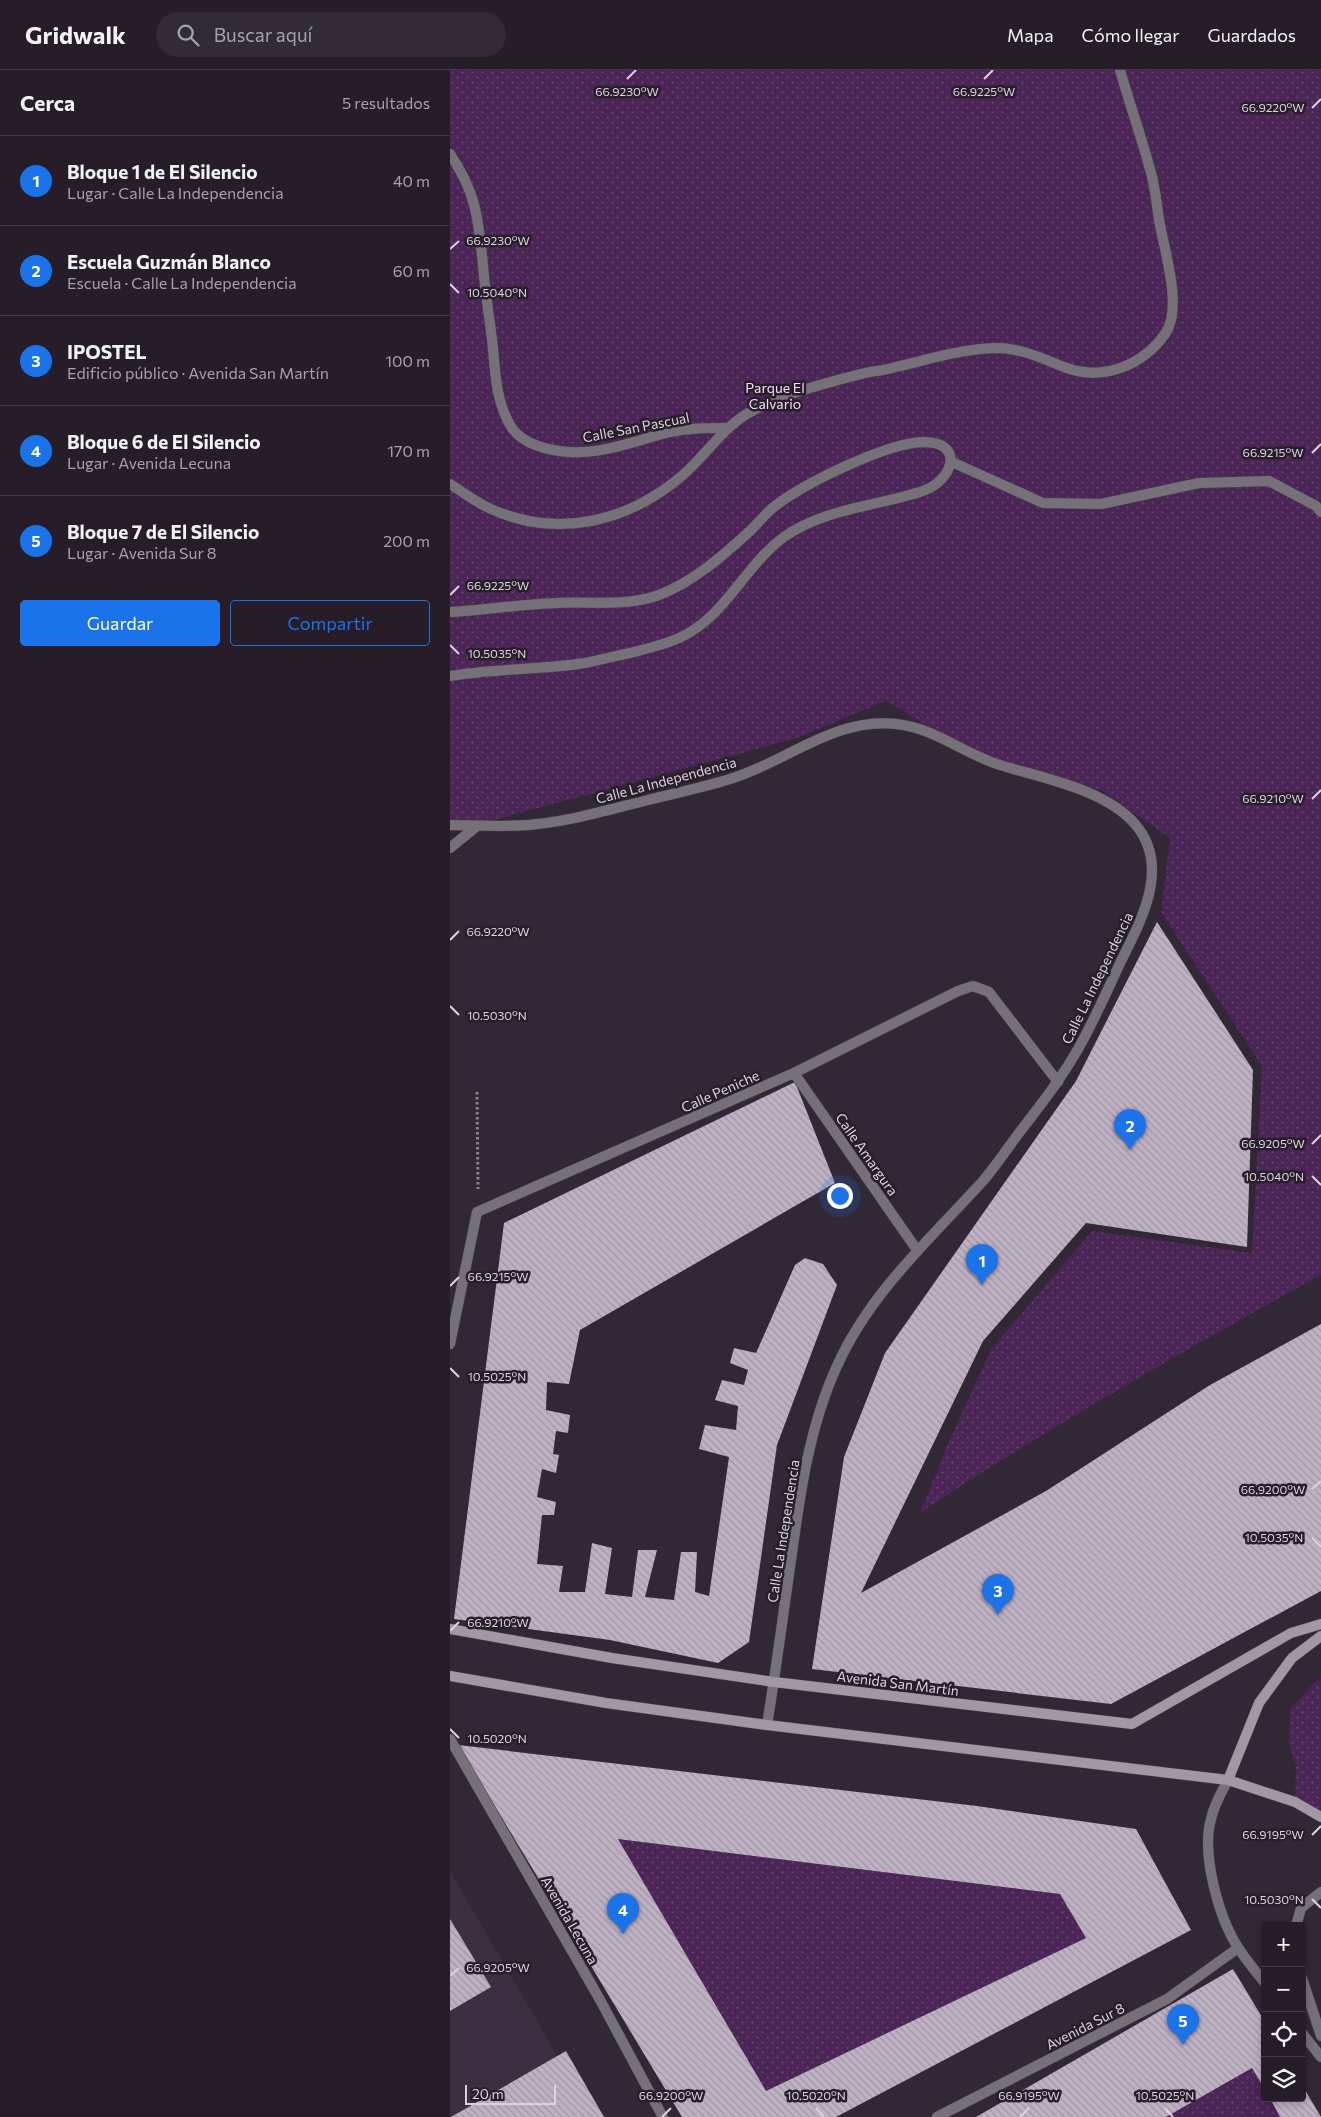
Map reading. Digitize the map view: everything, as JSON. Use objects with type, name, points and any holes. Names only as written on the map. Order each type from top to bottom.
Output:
[{"type":"main road","name":"Avenida San Martín","points":[[450,1629],[612,1658],[774,1682],[1132,1724],[1291,1633],[1321,1624]]},
{"type":"main road","points":[[1228,1780],[1259,1703],[1292,1658],[1321,1636]]},
{"type":"main road","points":[[450,1676],[606,1702],[767,1725],[1228,1780],[1296,1802],[1321,1817]]},
{"type":"street","points":[[450,484],[489,508],[524,521],[554,525],[594,522],[658,494],[685,473],[727,428],[754,410],[785,397],[866,373],[962,351],[998,348],[1024,351],[1069,369],[1096,373],[1118,370],[1137,361],[1152,350],[1167,331],[1171,312],[1172,291],[1153,179],[1120,70]]},
{"type":"street","name":"Calle San Pascual","points":[[450,154],[470,187],[479,219],[495,368],[502,409],[512,429],[522,438],[540,446],[568,452],[589,452],[678,431],[696,428],[727,428]]},
{"type":"street","points":[[450,612],[554,603],[637,601],[658,595],[677,587],[703,570],[775,506],[852,463],[910,443],[927,442],[942,445],[949,452],[952,462],[948,472],[926,490],[839,513],[797,528],[781,539],[731,595],[696,629],[678,639],[585,663],[477,671],[450,676]]},
{"type":"street","points":[[952,462],[1043,503],[1101,504],[1198,483],[1268,480],[1316,506],[1321,512]]},
{"type":"street","name":"Calle La Independencia","points":[[450,825],[537,824],[554,821],[732,779],[776,762],[844,729],[866,723],[897,724],[925,729],[997,764],[1068,784],[1122,812],[1137,826],[1152,857],[1153,877],[1143,917],[1083,1040],[1058,1082],[984,1179],[917,1250],[861,1320],[837,1366],[817,1419],[799,1497],[767,1725]]},
{"type":"street","points":[[450,848],[477,826]]},
{"type":"street","name":"Calle Peniche","points":[[477,1212],[794,1073],[973,986],[989,992],[1058,1082]]},
{"type":"street","name":"Calle Amargura","points":[[794,1073],[917,1250]]},
{"type":"street","points":[[450,1344],[477,1212]]},
{"type":"street","name":"Avenida Lecuna","points":[[450,1739],[599,1998],[663,2117]]},
{"type":"street","points":[[1228,1780],[1210,1821],[1209,1848],[1214,1882],[1222,1914],[1238,1948],[1261,1978]]},
{"type":"street","points":[[1297,1922],[1301,1908],[1321,1892]]},
{"type":"street","name":"Avenida Sur 8","points":[[937,2117],[1167,1999],[1238,1948]]},
{"type":"street","points":[[1306,1990],[1321,2036]]},
{"type":"street","points":[[1306,2038],[1321,2057]]},
{"type":"path","points":[[477,1092],[479,1180],[477,1212]]},
{"type":"shaded area","points":[[450,1871],[593,2117],[450,2117]]},
{"type":"green space","name":"Parque El Calvario","points":[[450,70],[1321,70],[1321,1275],[1118,1390],[1018,1450],[920,1513],[949,1441],[992,1348],[1092,1231],[1252,1253],[1262,1066],[1161,912],[1170,838],[1101,790],[1002,771],[886,701],[797,738],[450,832]]},
{"type":"green space","points":[[1321,1679],[1321,1816],[1295,1802],[1296,1766],[1289,1743],[1290,1709],[1314,1683]]},
{"type":"green space","points":[[618,1839],[1060,1894],[1086,1938],[766,2091]]},
{"type":"green space","points":[[1252,2068],[1261,2083],[1261,2102],[1272,2102],[1280,2117],[1166,2117]]},
{"type":"building","points":[[1157,922],[1253,1070],[1247,1247],[1086,1223],[983,1341],[861,1593],[1046,1491],[1210,1385],[1321,1324],[1321,1591],[1111,1704],[812,1669],[844,1457],[885,1353],[1076,1081]]},
{"type":"building","points":[[795,1082],[835,1183],[580,1330],[569,1384],[547,1382],[546,1410],[570,1415],[568,1433],[556,1431],[553,1454],[559,1455],[556,1473],[542,1469],[537,1497],[556,1502],[554,1515],[542,1515],[537,1564],[563,1566],[559,1592],[585,1592],[592,1543],[612,1548],[605,1594],[632,1597],[638,1550],[657,1550],[645,1597],[674,1600],[681,1552],[697,1552],[695,1592],[709,1596],[729,1457],[699,1449],[705,1425],[736,1430],[738,1406],[715,1400],[722,1380],[744,1385],[748,1370],[730,1363],[734,1348],[756,1353],[795,1265],[805,1258],[823,1264],[837,1285],[777,1445],[749,1642],[718,1663],[610,1640],[454,1619],[504,1223]]},
{"type":"building","points":[[458,1745],[977,1806],[1136,1829],[1191,1930],[836,2117],[682,2117]],"holes":[[[618,1839],[1060,1894],[1086,1938],[766,2091]]]},
{"type":"building","points":[[450,1919],[491,1987],[450,2011]]},
{"type":"building","points":[[1233,1969],[1261,2015],[1261,2083],[1252,2068],[1166,2117],[976,2117]]},
{"type":"building","points":[[566,2051],[604,2117],[451,2117]]},
{"type":"building","points":[[1306,2092],[1321,2117],[1280,2117],[1272,2102],[1306,2102]]},
{"type":"place","name":"Escuela Guzmán Blanco","points":[[1130,1150]]},
{"type":"place","name":"Bloque 1 de El Silencio","points":[[982,1285]]},
{"type":"place","name":"IPOSTEL","points":[[998,1615]]},
{"type":"place","name":"Bloque 6 de El Silencio","points":[[623,1934]]},
{"type":"place","name":"Bloque 7 de El Silencio","points":[[1183,2045]]}]
